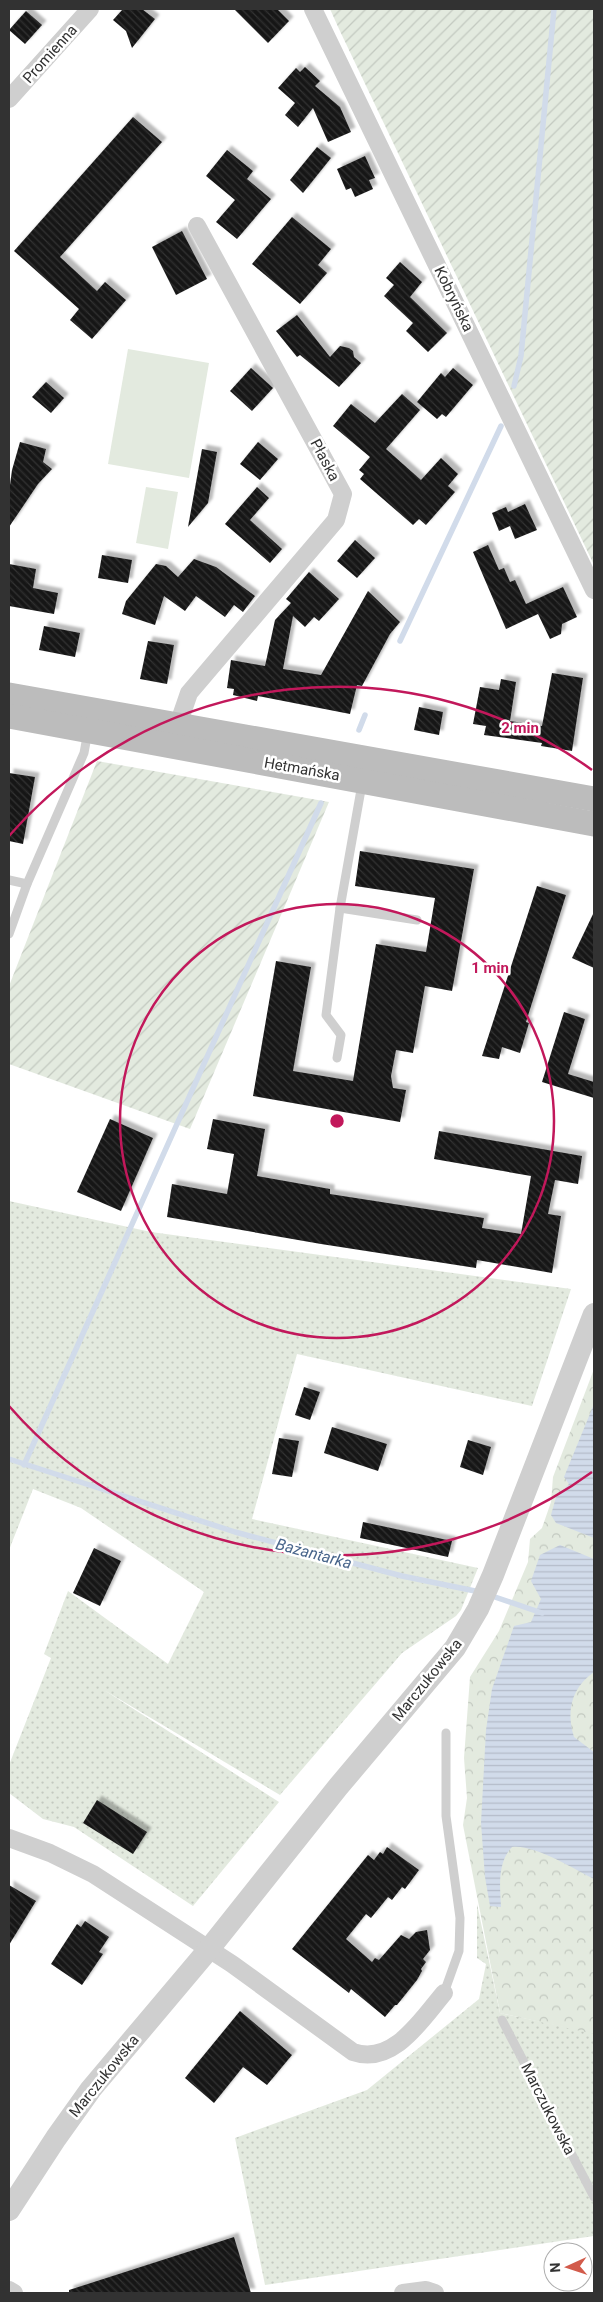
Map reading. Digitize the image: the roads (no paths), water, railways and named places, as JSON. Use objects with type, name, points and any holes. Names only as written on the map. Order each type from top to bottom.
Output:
[{"type":"main road","name":"Hetmańska","points":[[9,695],[594,799]]},
{"type":"main road","name":"Hetmańska","points":[[9,716],[592,823]]},
{"type":"street","name":"Promienna","points":[[9,99],[90,9]]},
{"type":"street","name":"Kobryńska","points":[[313,9],[594,590]]},
{"type":"street","name":"Płaska","points":[[178,725],[189,692],[336,520],[343,494],[198,226]]},
{"type":"street","name":"Marczukowska","points":[[9,2210],[56,2138],[92,2089],[209,1949],[338,1787],[447,1659],[478,1609],[493,1575],[594,1314]]},
{"type":"street","points":[[9,1838],[50,1853],[94,1874],[209,1949],[353,2052],[364,2056],[392,2047],[412,2031],[444,1993]]},
{"type":"street","points":[[9,2290],[14,2293]]},
{"type":"street","points":[[403,2293],[426,2290],[435,2293]]},
{"type":"lane","points":[[9,934],[27,884],[84,753],[88,731]]},
{"type":"lane","points":[[337,1058],[341,1035],[326,1016],[340,908],[363,780]]},
{"type":"lane","points":[[9,880],[27,884]]},
{"type":"lane","points":[[340,908],[417,920]]},
{"type":"lane","points":[[444,1993],[459,1951],[460,1918],[446,1816],[446,1733]]},
{"type":"lane","name":"Marczukowska","points":[[502,2020],[594,2197]]},
{"type":"water","points":[[594,1404],[594,1538],[556,1523],[551,1515],[556,1497],[569,1484],[564,1477]]},
{"type":"water","points":[[560,1545],[594,1559],[594,1672],[586,1678],[575,1693],[572,1701],[571,1719],[574,1737],[594,1752],[594,1879],[542,1853],[521,1847],[512,1847],[507,1853],[502,1868],[500,1883],[501,1907],[490,1906],[485,1877],[481,1823],[486,1730],[492,1689],[514,1626],[531,1622],[541,1599],[531,1581],[540,1555]]},
{"type":"waterway","points":[[514,386],[521,356],[554,9]]},
{"type":"waterway","points":[[400,641],[501,426]]},
{"type":"waterway","points":[[359,730],[365,715]]},
{"type":"waterway","points":[[24,1465],[321,803]]},
{"type":"waterway","name":"Bażantarka","points":[[9,1459],[235,1532],[402,1576],[480,1592]]},
{"type":"waterway","name":"Bażantarka","points":[[489,1595],[542,1613]]}]
